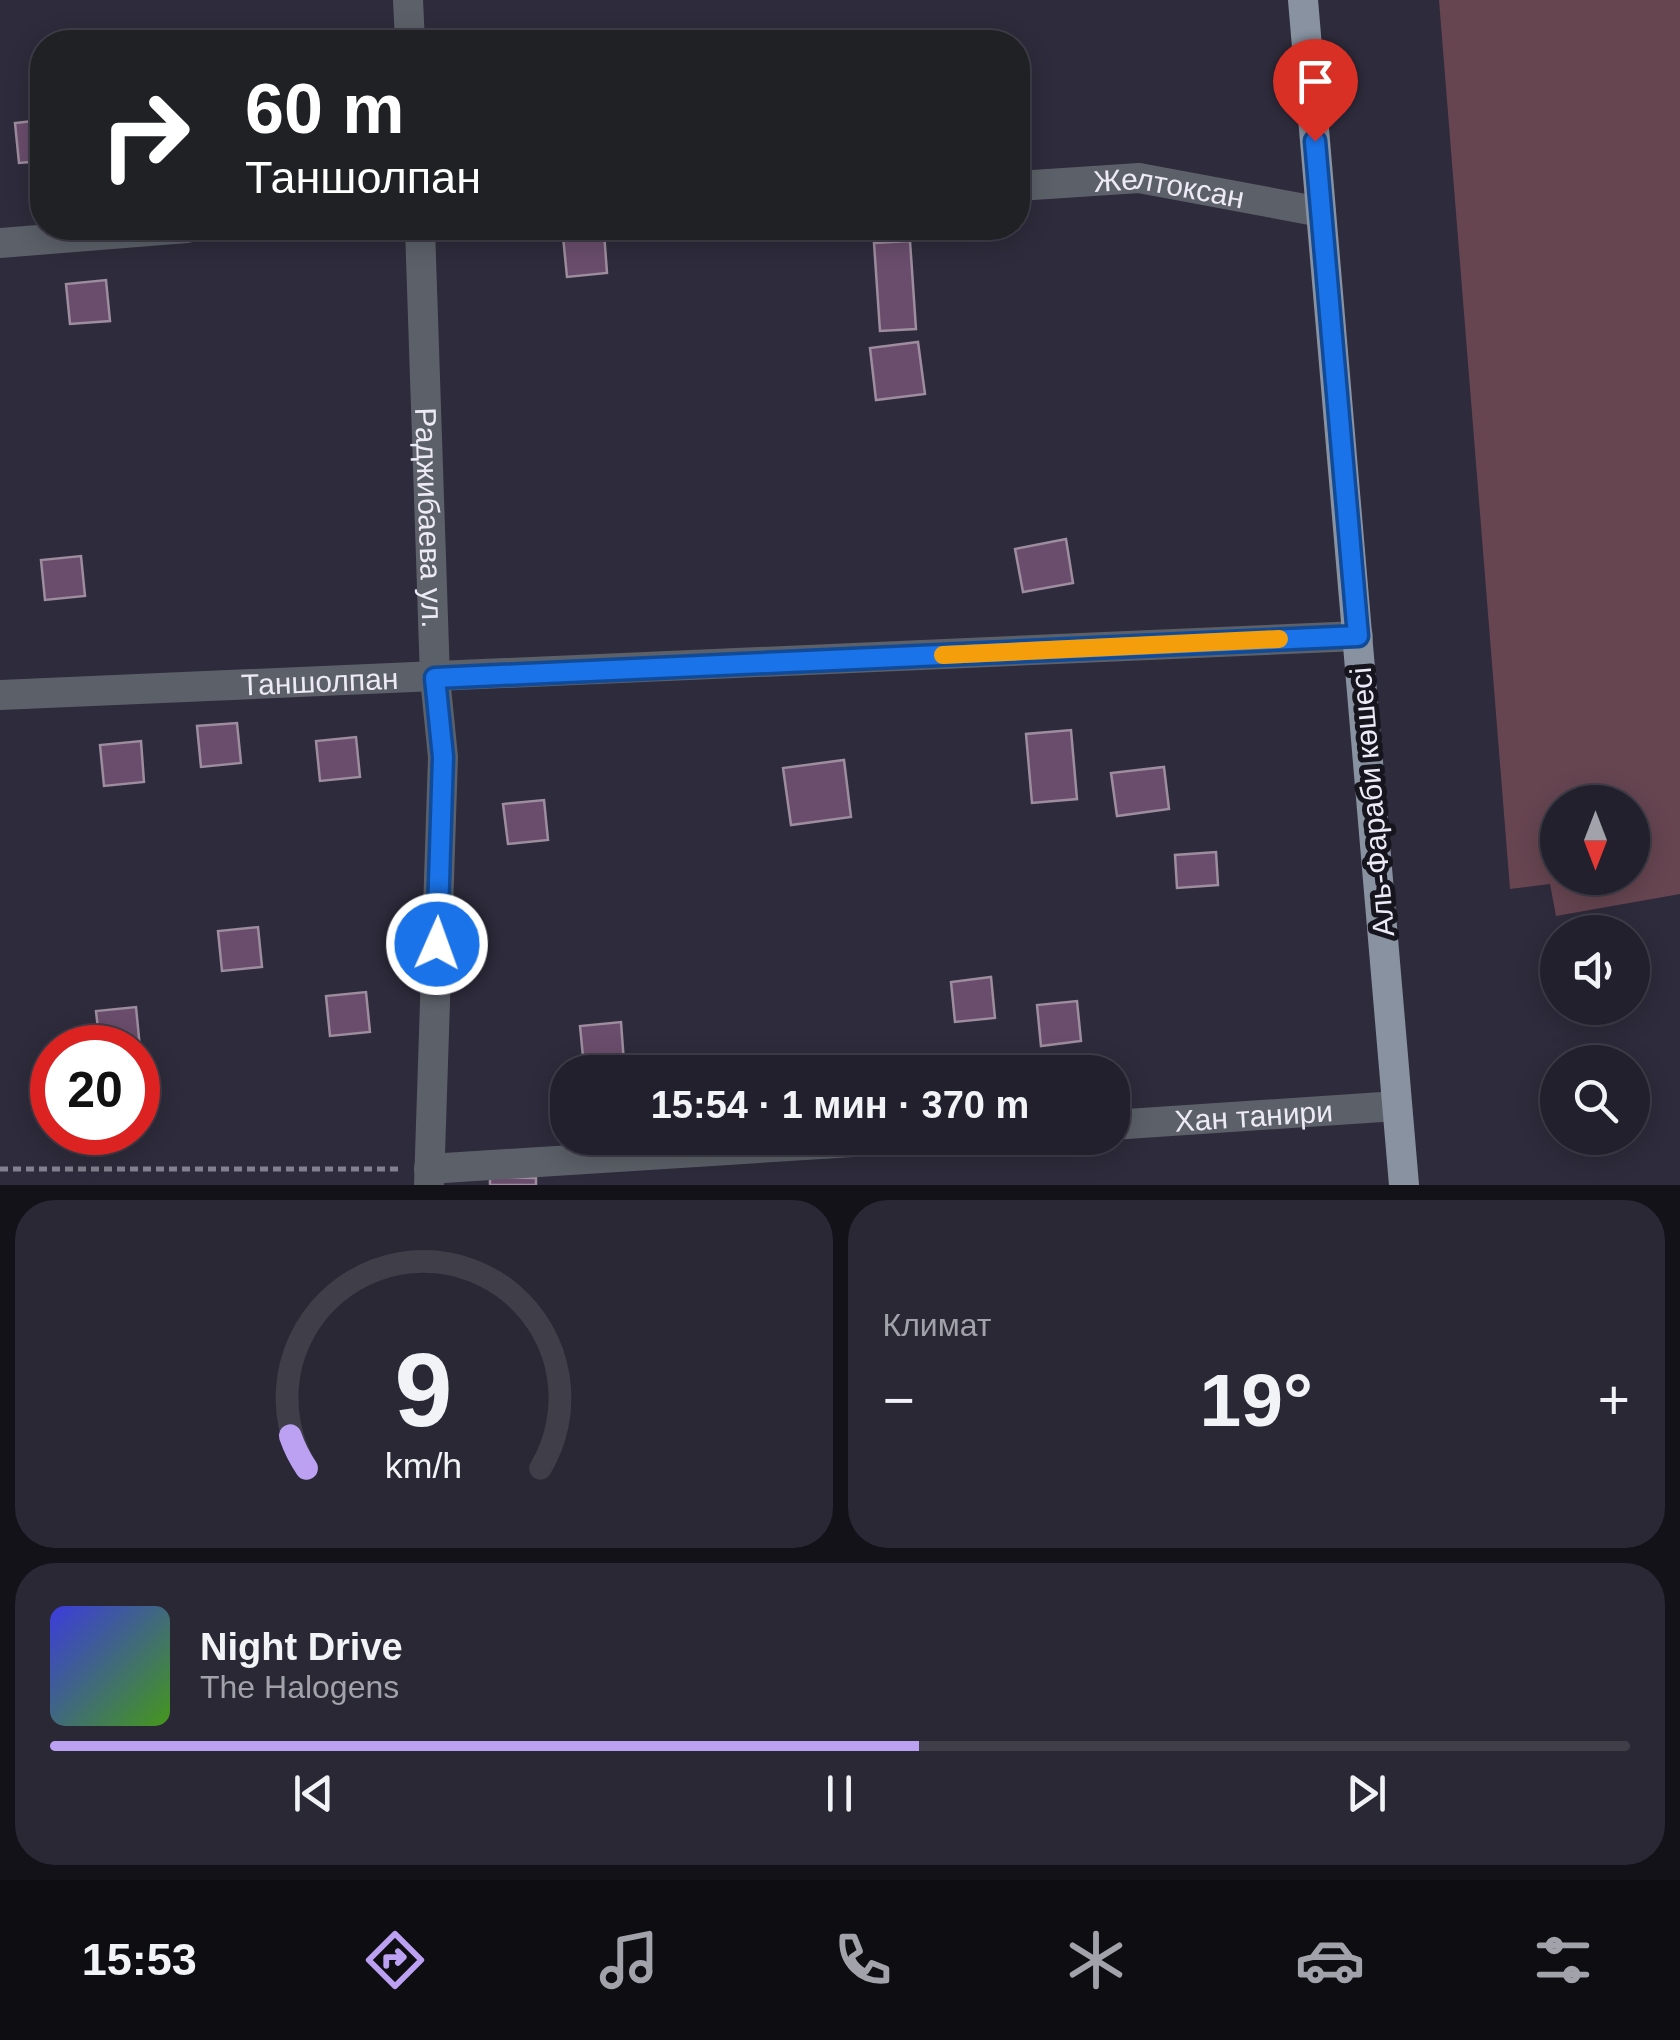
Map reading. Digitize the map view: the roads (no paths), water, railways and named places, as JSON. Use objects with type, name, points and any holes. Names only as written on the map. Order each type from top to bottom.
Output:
[{"type":"main road","name":"Аль-Фараби көшесі","points":[[1303,0],[1404,1185]]},
{"type":"lane","points":[[408,0],[409,30]]},
{"type":"lane","name":"Желтоксан","points":[[1030,185],[1139,178],[1321,212]]},
{"type":"lane","points":[[0,243],[37,240]]},
{"type":"lane","name":"Раджибаева ул.","points":[[420,240],[435,678],[443,757],[429,1177]]},
{"type":"lane","name":"Таншолпан","points":[[0,695],[1358,636]]},
{"type":"lane","name":"Хан танири","points":[[1130,1123],[1398,1106]]},
{"type":"lane","points":[[429,1177],[704,1155]]}]
